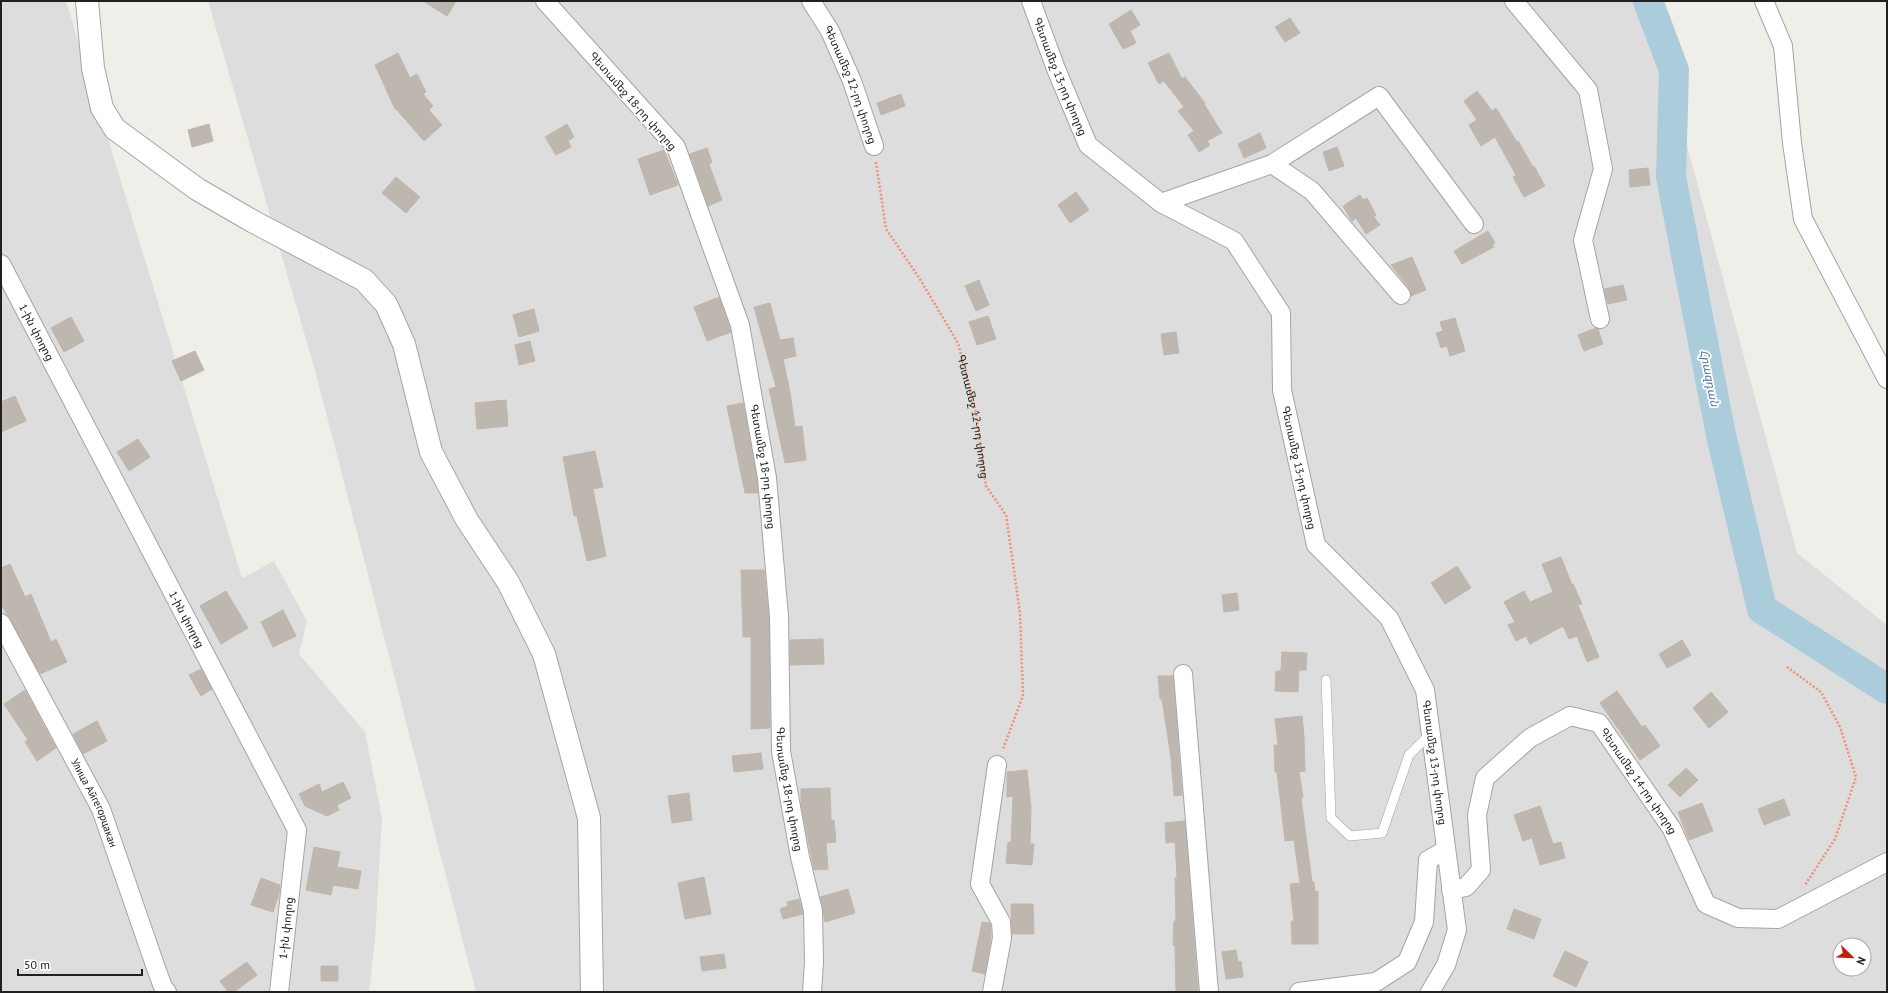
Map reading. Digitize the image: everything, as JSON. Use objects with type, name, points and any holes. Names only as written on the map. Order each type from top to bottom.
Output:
[{"type":"street","points":[[87,1],[93,68],[102,108],[115,129],[197,189],[254,222],[364,280],[386,304],[404,344],[431,452],[467,520],[508,582],[544,654],[589,818],[592,992]]},
{"type":"street","name":"Գետամեջ 18-րդ փողոց","points":[[545,1],[676,147],[740,325],[767,478],[779,616],[781,751],[800,857],[813,911],[814,962],[812,992]]},
{"type":"street","name":"Գետամեջ 12-րդ փողոց","points":[[811,1],[830,30],[852,81],[874,146]]},
{"type":"street","name":"Գետամեջ 13-րդ փողոց","points":[[1030,1],[1056,69],[1088,145],[1161,203],[1234,241],[1281,313],[1282,390],[1316,545],[1389,618],[1424,690],[1457,930],[1446,965],[1430,992]]},
{"type":"street","points":[[1514,1],[1588,90],[1603,170],[1583,240],[1600,319]]},
{"type":"street","points":[[1764,1],[1783,46],[1792,143],[1803,219],[1887,379]]},
{"type":"street","points":[[1161,203],[1272,164],[1379,96],[1474,224]]},
{"type":"street","points":[[1272,164],[1312,191],[1401,296]]},
{"type":"street","name":"1-ին փողոց","points":[[1,264],[297,830],[278,992]]},
{"type":"street","name":"Улица Айгегорцакан","points":[[1,623],[101,809],[156,968],[163,987],[168,992]]},
{"type":"street","points":[[1183,674],[1209,992]]},
{"type":"street","name":"Գետամեջ 14-րդ փողոց","points":[[1451,890],[1466,887],[1481,870],[1477,814],[1485,778],[1530,738],[1570,716],[1599,723],[1672,830],[1706,904],[1738,918],[1778,919],[1887,862]]},
{"type":"street","points":[[992,992],[1002,938],[1001,922],[980,884],[997,765]]},
{"type":"street","points":[[1299,992],[1376,982],[1407,962],[1424,922],[1428,860],[1445,850]]},
{"type":"lane","points":[[1326,680],[1331,818],[1350,836],[1382,833],[1409,755],[1430,734]]},
{"type":"path","name":"Գետամեջ 12-րդ փողոց","points":[[874,146],[886,228],[918,276],[958,343],[976,414],[986,486],[1006,515],[1020,613],[1023,696],[997,765]]},
{"type":"path","points":[[1786,667],[1821,692],[1840,727],[1856,777],[1835,839],[1803,888]]},
{"type":"shaded area","points":[[1,1],[66,1],[242,578],[274,561],[307,621],[299,654],[365,732],[382,818],[375,939],[369,992],[1,992]]},
{"type":"shaded area","points":[[208,1],[1648,1],[1797,553],[1887,625],[1887,992],[476,992],[316,374]]},
{"type":"building","points":[[423,1],[456,1],[447,16]]},
{"type":"building","points":[[1131,10],[1140,25],[1130,31],[1136,43],[1123,49],[1109,24]]},
{"type":"building","points":[[1290,18],[1300,33],[1285,42],[1275,27]]},
{"type":"building","points":[[398,53],[410,78],[417,74],[426,92],[423,94],[433,106],[429,110],[442,125],[424,141],[395,109],[375,65]]},
{"type":"building","points":[[1169,53],[1182,79],[1185,77],[1205,103],[1204,104],[1222,133],[1207,141],[1210,145],[1199,152],[1188,135],[1194,131],[1178,111],[1184,107],[1164,81],[1159,84],[1148,63]]},
{"type":"building","points":[[1477,91],[1492,111],[1496,108],[1533,167],[1534,166],[1545,186],[1524,197],[1513,177],[1516,175],[1495,137],[1481,146],[1469,125],[1477,120],[1464,101]]},
{"type":"building","points":[[901,94],[905,106],[881,115],[877,103]]},
{"type":"building","points":[[209,124],[213,141],[192,147],[188,130]]},
{"type":"building","points":[[567,124],[574,137],[568,141],[571,147],[556,155],[545,137]]},
{"type":"building","points":[[1260,133],[1266,148],[1244,158],[1238,144]]},
{"type":"building","points":[[1337,147],[1344,166],[1329,171],[1323,152]]},
{"type":"building","points":[[707,148],[712,162],[709,164],[722,200],[708,206],[690,154]]},
{"type":"building","points":[[664,150],[678,185],[650,195],[638,159]]},
{"type":"building","points":[[1648,168],[1650,185],[1630,187],[1629,170]]},
{"type":"building","points":[[396,177],[420,197],[406,213],[382,193]]},
{"type":"building","points":[[1076,192],[1089,210],[1070,223],[1058,205]]},
{"type":"building","points":[[1360,195],[1363,200],[1367,198],[1376,215],[1374,217],[1380,225],[1366,234],[1356,218],[1352,221],[1343,206]]},
{"type":"building","points":[[1488,231],[1495,243],[1492,245],[1494,247],[1462,264],[1454,251]]},
{"type":"building","points":[[1412,257],[1426,290],[1411,296],[1409,288],[1391,265]]},
{"type":"building","points":[[979,280],[989,305],[976,311],[965,286]]},
{"type":"building","points":[[1623,285],[1627,300],[1608,304],[1604,289]]},
{"type":"building","points":[[719,297],[731,332],[707,341],[694,307]]},
{"type":"building","points":[[770,303],[780,340],[793,338],[796,356],[783,359],[795,427],[802,426],[806,460],[785,463],[769,389],[776,387],[754,307]]},
{"type":"building","points":[[534,309],[539,331],[519,337],[513,315]]},
{"type":"building","points":[[988,316],[996,339],[977,345],[969,322]]},
{"type":"building","points":[[71,317],[84,341],[64,352],[51,328]]},
{"type":"building","points":[[1455,318],[1465,351],[1450,356],[1447,346],[1441,348],[1436,333],[1443,331],[1440,322]]},
{"type":"building","points":[[1596,328],[1598,329],[1603,344],[1584,351],[1578,335]]},
{"type":"building","points":[[1176,332],[1179,353],[1164,355],[1161,334]]},
{"type":"building","points":[[530,341],[535,361],[519,365],[515,345]]},
{"type":"building","points":[[195,351],[204,370],[181,381],[172,361]]},
{"type":"building","points":[[15,396],[26,421],[1,432],[1,402]]},
{"type":"building","points":[[506,400],[508,426],[477,429],[475,403]]},
{"type":"building","points":[[743,403],[757,479],[758,493],[745,493],[727,406]]},
{"type":"building","points":[[138,439],[150,457],[129,471],[117,452]]},
{"type":"building","points":[[595,451],[603,487],[593,489],[606,556],[587,561],[577,516],[574,516],[563,457]]},
{"type":"building","points":[[1561,557],[1572,585],[1573,584],[1582,604],[1578,605],[1599,657],[1587,662],[1577,636],[1569,639],[1563,626],[1530,644],[1526,636],[1516,641],[1508,625],[1515,622],[1504,602],[1524,591],[1530,602],[1553,592],[1542,564]]},
{"type":"building","points":[[10,564],[25,597],[31,594],[51,642],[56,639],[67,662],[40,674],[1,604],[1,568]]},
{"type":"building","points":[[1457,566],[1471,588],[1445,604],[1431,583]]},
{"type":"building","points":[[741,570],[764,570],[769,617],[770,728],[751,729],[751,637],[743,637]]},
{"type":"building","points":[[226,591],[248,628],[221,644],[200,606]]},
{"type":"building","points":[[1237,593],[1239,610],[1224,612],[1222,595]]},
{"type":"building","points":[[283,610],[296,636],[273,647],[261,622]]},
{"type":"building","points":[[823,639],[824,664],[790,665],[790,640]]},
{"type":"building","points":[[1682,640],[1691,655],[1667,668],[1659,654]]},
{"type":"building","points":[[1282,652],[1307,653],[1306,670],[1299,670],[1298,692],[1275,691],[1276,671],[1281,671]]},
{"type":"building","points":[[201,669],[212,689],[201,696],[189,675]]},
{"type":"building","points":[[1158,676],[1173,676],[1182,795],[1174,796],[1171,758],[1162,699],[1160,699]]},
{"type":"building","points":[[25,690],[56,748],[37,761],[25,742],[28,740],[4,704]]},
{"type":"building","points":[[1617,691],[1642,727],[1645,725],[1660,746],[1640,760],[1600,703]]},
{"type":"building","points":[[1711,692],[1728,712],[1709,728],[1693,708]]},
{"type":"building","points":[[1302,716],[1305,771],[1299,772],[1312,882],[1314,882],[1315,892],[1318,891],[1318,944],[1292,944],[1291,921],[1294,921],[1290,884],[1300,883],[1294,840],[1285,841],[1277,772],[1275,772],[1274,745],[1278,745],[1275,719]]},
{"type":"building","points":[[97,721],[107,741],[83,754],[73,734]]},
{"type":"building","points":[[761,753],[763,769],[734,772],[732,756]]},
{"type":"building","points":[[1686,768],[1698,780],[1680,797],[1668,785]]},
{"type":"building","points":[[1027,770],[1031,807],[1030,844],[1034,844],[1032,865],[1006,863],[1008,842],[1011,843],[1013,796],[1007,797],[1007,772]]},
{"type":"building","points":[[343,782],[351,798],[337,805],[339,810],[327,816],[305,806],[299,794],[319,784],[322,792]]},
{"type":"building","points":[[830,788],[831,820],[834,820],[836,842],[826,843],[828,869],[814,870],[801,804],[801,789]]},
{"type":"building","points":[[689,793],[692,820],[672,823],[668,796]]},
{"type":"building","points":[[1784,799],[1790,815],[1764,825],[1758,809]]},
{"type":"building","points":[[1702,803],[1713,831],[1689,840],[1678,812]]},
{"type":"building","points":[[1540,806],[1553,844],[1561,842],[1565,858],[1540,865],[1532,838],[1523,841],[1514,815]]},
{"type":"building","points":[[1185,821],[1198,992],[1176,992],[1175,945],[1173,945],[1174,921],[1176,921],[1175,878],[1177,878],[1175,842],[1166,843],[1165,823]]},
{"type":"building","points":[[314,847],[340,852],[337,867],[361,871],[358,889],[333,885],[331,895],[306,890]]},
{"type":"building","points":[[704,877],[711,914],[685,919],[678,883]]},
{"type":"building","points":[[261,878],[280,885],[279,894],[273,912],[251,905]]},
{"type":"building","points":[[848,889],[855,913],[825,922],[820,897]]},
{"type":"building","points":[[799,899],[803,914],[783,919],[780,909],[788,906],[787,902]]},
{"type":"building","points":[[1011,904],[1033,904],[1034,934],[1012,934]]},
{"type":"building","points":[[1514,909],[1541,919],[1534,939],[1507,929]]},
{"type":"building","points":[[982,922],[990,923],[991,937],[985,974],[972,971]]},
{"type":"building","points":[[1236,950],[1238,962],[1241,961],[1243,977],[1226,979],[1222,952]]},
{"type":"building","points":[[1565,951],[1588,962],[1576,987],[1553,976]]},
{"type":"building","points":[[724,954],[726,968],[702,971],[700,957]]},
{"type":"building","points":[[247,962],[257,975],[234,992],[228,992],[220,981]]},
{"type":"building","points":[[321,966],[338,966],[338,981],[321,981]]},
{"type":"waterway","name":"Հրազդան","points":[[1648,1],[1674,70],[1671,177],[1721,435],[1762,609],[1887,689]]}]
